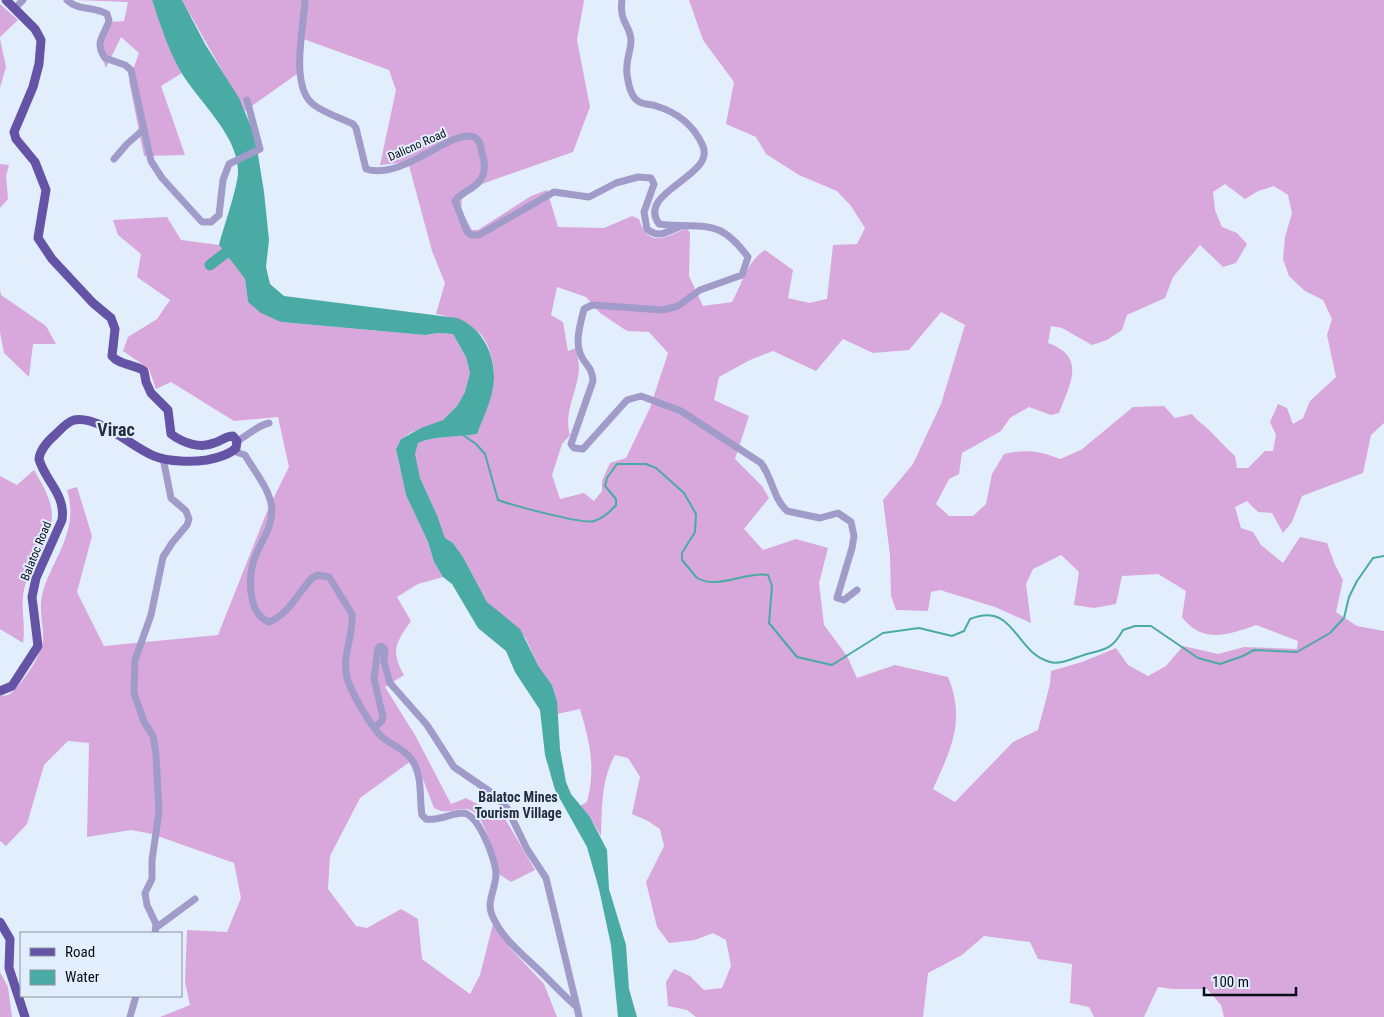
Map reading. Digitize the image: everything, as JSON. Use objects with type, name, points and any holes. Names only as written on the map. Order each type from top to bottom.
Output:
[{"type":"main road","points":[[6,0],[35,29],[41,40],[39,64],[14,132],[16,138],[35,162],[46,190],[38,230],[41,245],[93,303],[111,318],[115,329],[112,356],[117,361],[136,366],[144,371],[151,393],[168,410],[172,434],[189,443],[201,446],[233,436],[235,447]]},
{"type":"main road","name":"Balatoc Road","points":[[0,691],[12,686],[37,649],[38,634],[32,607],[34,588],[44,559],[62,520],[63,506],[39,459],[43,449],[52,437],[69,422],[80,420],[118,433],[153,456],[163,458],[205,460],[235,447]]},
{"type":"main road","points":[[0,922],[10,939],[9,968],[25,1017]]},
{"type":"street","points":[[15,8],[23,0]]},
{"type":"street","points":[[67,0],[77,7],[107,14],[109,21],[99,38],[99,48],[105,58],[124,64],[130,70],[151,161],[202,222],[211,222],[219,215],[226,170],[236,159],[257,151],[260,144],[248,100]]},
{"type":"street","name":"Dalicno Road","points":[[305,0],[300,51],[304,89],[313,104],[352,124],[356,128],[360,134],[366,169],[380,172],[389,170],[408,164],[461,137],[473,136],[476,138],[484,159],[482,177],[476,185],[459,196],[455,203],[467,232],[471,235],[479,235],[554,192],[589,196],[616,183],[640,176],[651,178],[654,184],[644,212],[647,229],[655,234],[664,234],[687,224]]},
{"type":"street","points":[[622,0],[621,16],[631,39],[626,63],[632,93],[638,102],[664,108],[686,121],[704,150],[704,157],[700,164],[662,197],[655,207],[654,216],[659,224],[707,225],[718,229],[738,244],[748,257],[742,275],[700,290],[678,306],[663,310],[592,305],[584,309],[578,347],[581,356],[592,371],[593,381],[571,444],[574,448],[583,449],[627,400],[646,397],[682,411],[761,463],[768,472],[778,499],[786,511],[820,518],[836,513],[852,522],[854,536],[852,548],[837,598],[844,600],[857,590]]},
{"type":"street","points":[[114,159],[144,129]]},
{"type":"street","points":[[269,423],[255,427],[235,447],[245,455],[270,498],[272,508],[270,526],[253,564],[252,596],[258,614],[269,622],[276,619],[283,615],[312,578],[318,575],[329,577],[352,614],[345,665],[348,682],[385,740],[400,748],[412,760],[422,794],[422,815],[426,820],[438,820],[462,813],[468,814],[476,822],[484,836],[494,862],[496,875],[490,904],[494,922],[514,949],[576,1007]]},
{"type":"street","points":[[163,458],[170,494],[186,511],[189,523],[163,557],[151,615],[136,656],[133,686],[144,722],[153,736],[156,754],[159,812],[152,860],[152,878],[145,897],[156,930],[196,899]]},
{"type":"street","points":[[375,727],[382,721],[383,717],[374,679],[375,656],[378,648],[381,646],[386,653],[384,662],[390,683],[427,725],[454,767],[492,793],[507,808],[526,849],[543,873],[550,889],[579,1017]]},
{"type":"street","points":[[130,1017],[136,997]]},
{"type":"shaded area","points":[[77,0],[152,0],[163,32],[182,73],[161,86],[185,155],[144,156],[129,81],[139,53],[121,37],[106,68],[97,44],[110,22],[124,21],[128,2]]},
{"type":"shaded area","points":[[182,0],[584,0],[577,40],[590,107],[573,152],[479,185],[462,199],[461,210],[472,230],[478,230],[531,196],[547,190],[558,227],[604,228],[632,216],[639,219],[647,234],[653,237],[665,237],[687,228],[690,233],[689,276],[703,306],[732,302],[749,267],[765,250],[793,270],[788,298],[809,303],[827,299],[833,245],[857,244],[865,228],[851,206],[837,191],[799,175],[766,154],[756,137],[726,124],[734,82],[703,40],[689,0],[1384,0],[1384,423],[1371,435],[1363,473],[1302,496],[1292,522],[1283,533],[1272,513],[1258,512],[1247,501],[1235,507],[1241,528],[1253,532],[1261,545],[1283,563],[1300,537],[1327,543],[1343,580],[1336,612],[1357,626],[1384,631],[1384,1017],[1224,1017],[1221,1005],[1207,989],[1158,987],[1144,1017],[1094,1017],[1089,1007],[1070,1003],[1072,964],[1038,959],[1030,942],[984,936],[962,955],[928,973],[923,1017],[696,1017],[687,1010],[668,1006],[666,982],[674,969],[690,976],[704,990],[722,988],[731,966],[726,940],[713,933],[695,940],[669,943],[657,927],[646,882],[664,846],[660,829],[632,814],[640,777],[628,758],[615,755],[610,764],[605,784],[601,836],[590,817],[580,806],[587,802],[590,789],[591,755],[580,709],[557,714],[557,701],[552,685],[539,667],[525,637],[487,602],[463,557],[453,543],[445,538],[420,478],[414,454],[418,443],[439,438],[477,434],[490,399],[494,373],[491,353],[482,336],[464,323],[436,314],[445,283],[432,251],[408,162],[380,165],[396,90],[389,70],[298,37],[297,74],[245,111]],"holes":[[[1225,184],[1245,199],[1258,191],[1274,186],[1288,195],[1292,213],[1285,237],[1283,259],[1289,276],[1305,291],[1323,300],[1332,319],[1327,335],[1336,377],[1310,401],[1303,418],[1293,424],[1287,408],[1278,404],[1270,422],[1276,435],[1273,451],[1265,451],[1248,468],[1237,468],[1235,456],[1192,414],[1175,418],[1164,406],[1133,407],[1081,450],[1060,459],[1032,452],[1004,454],[992,474],[986,504],[973,516],[949,516],[936,504],[949,479],[959,474],[962,453],[1001,431],[1010,418],[1029,407],[1051,415],[1059,413],[1071,382],[1072,364],[1068,356],[1060,349],[1048,343],[1051,326],[1062,328],[1092,345],[1107,340],[1122,330],[1127,315],[1165,298],[1173,277],[1200,245],[1223,267],[1236,263],[1247,244],[1237,233],[1222,227],[1215,210],[1213,192]],[[557,287],[586,297],[600,313],[627,331],[649,332],[668,353],[650,408],[626,458],[610,463],[602,481],[602,491],[594,501],[584,493],[560,499],[552,475],[562,444],[570,435],[568,418],[579,368],[576,348],[568,351],[563,322],[551,315]],[[941,312],[965,325],[941,404],[913,464],[883,500],[890,555],[891,596],[896,610],[928,611],[931,592],[940,590],[995,607],[1031,623],[1026,584],[1033,569],[1061,555],[1079,572],[1074,605],[1094,608],[1116,604],[1122,576],[1158,574],[1186,591],[1182,617],[1190,626],[1198,631],[1216,635],[1226,634],[1256,625],[1298,641],[1297,649],[1244,647],[1218,654],[1183,646],[1166,666],[1148,676],[1128,665],[1116,648],[1082,662],[1051,671],[1050,684],[1038,730],[1013,742],[955,802],[933,789],[950,747],[956,721],[956,707],[948,677],[895,665],[857,678],[847,656],[824,625],[819,583],[828,548],[796,539],[763,550],[744,529],[769,498],[762,486],[735,459],[749,416],[714,400],[719,377],[750,360],[773,351],[816,371],[843,339],[873,353],[909,350]]]},
{"type":"shaded area","points":[[0,4],[18,20],[0,37]]},
{"type":"shaded area","points":[[0,39],[6,67],[0,88]]},
{"type":"shaded area","points":[[0,164],[9,165],[6,176],[8,199],[0,208]]},
{"type":"shaded area","points":[[167,217],[181,240],[219,245],[245,279],[248,302],[281,322],[425,335],[438,333],[453,334],[466,357],[470,373],[465,392],[457,406],[443,420],[410,433],[401,439],[396,449],[406,495],[428,542],[434,562],[443,577],[418,584],[397,597],[411,621],[399,641],[396,653],[404,675],[385,687],[415,735],[451,804],[466,798],[492,812],[500,810],[535,870],[511,882],[500,875],[484,825],[472,811],[465,809],[446,811],[434,808],[415,758],[360,798],[330,856],[328,889],[356,926],[367,928],[401,909],[418,919],[422,959],[470,994],[480,975],[493,924],[510,948],[544,984],[557,1017],[160,1017],[190,1005],[185,982],[187,930],[227,932],[241,898],[234,863],[152,834],[131,830],[87,837],[89,743],[68,741],[44,765],[27,824],[6,846],[0,841],[0,696],[8,695],[18,687],[35,662],[42,647],[41,602],[44,588],[68,529],[70,504],[67,490],[77,487],[92,536],[77,592],[104,646],[218,635],[268,509],[289,467],[278,417],[234,421],[171,382],[156,389],[149,369],[123,351],[128,337],[157,319],[170,300],[137,277],[141,254],[118,235],[113,220]]},
{"type":"shaded area","points":[[0,290],[1,295],[46,326],[56,344],[33,344],[29,377],[4,353],[0,332]]},
{"type":"shaded area","points":[[34,470],[47,495],[52,515],[48,536],[29,575],[24,590],[23,643],[0,629],[0,476],[17,485]]},
{"type":"shaded area","points":[[0,972],[8,987],[12,1017],[0,1017]]},
{"type":"water","points":[[152,0],[182,0],[205,44],[239,98],[255,136],[269,240],[266,267],[270,284],[284,296],[457,318],[479,334],[489,350],[492,358],[494,384],[477,434],[439,438],[418,443],[415,454],[420,478],[445,538],[453,543],[463,557],[487,602],[520,629],[539,667],[552,685],[557,701],[560,749],[566,782],[571,794],[590,817],[607,850],[609,889],[626,945],[629,989],[637,1017],[618,1017],[611,945],[599,889],[587,847],[555,790],[545,755],[540,710],[515,672],[506,651],[478,628],[452,584],[443,577],[434,562],[428,542],[406,495],[396,449],[401,439],[421,428],[443,420],[457,406],[465,392],[470,373],[466,357],[453,334],[438,333],[425,335],[281,322],[261,313],[248,302],[245,279],[219,245],[238,177],[236,157],[216,118],[188,83],[176,63]]},
{"type":"waterway","points":[[210,265],[236,245]]},
{"type":"waterway","points":[[463,435],[476,444],[485,454],[498,500],[577,520],[598,520],[616,505],[616,499],[605,486],[607,478],[617,464],[646,464],[656,468],[684,493],[696,514],[695,532],[682,553],[682,560],[697,578],[714,582],[751,575],[768,575],[772,586],[769,623],[797,657],[832,665],[883,633],[919,628],[952,636],[964,631],[970,619],[985,615],[996,617],[1006,622],[1038,657],[1054,663],[1064,662],[1105,649],[1116,641],[1123,630],[1135,626],[1151,626],[1198,658],[1220,664],[1254,650],[1297,652],[1330,633],[1344,618],[1349,597],[1357,581],[1373,558],[1384,556]]},
{"type":"district","name":"Virac","points":[[116,430]]},
{"type":"district","name":"Balatoc Mines Tourism Village","points":[[518,806]]}]
